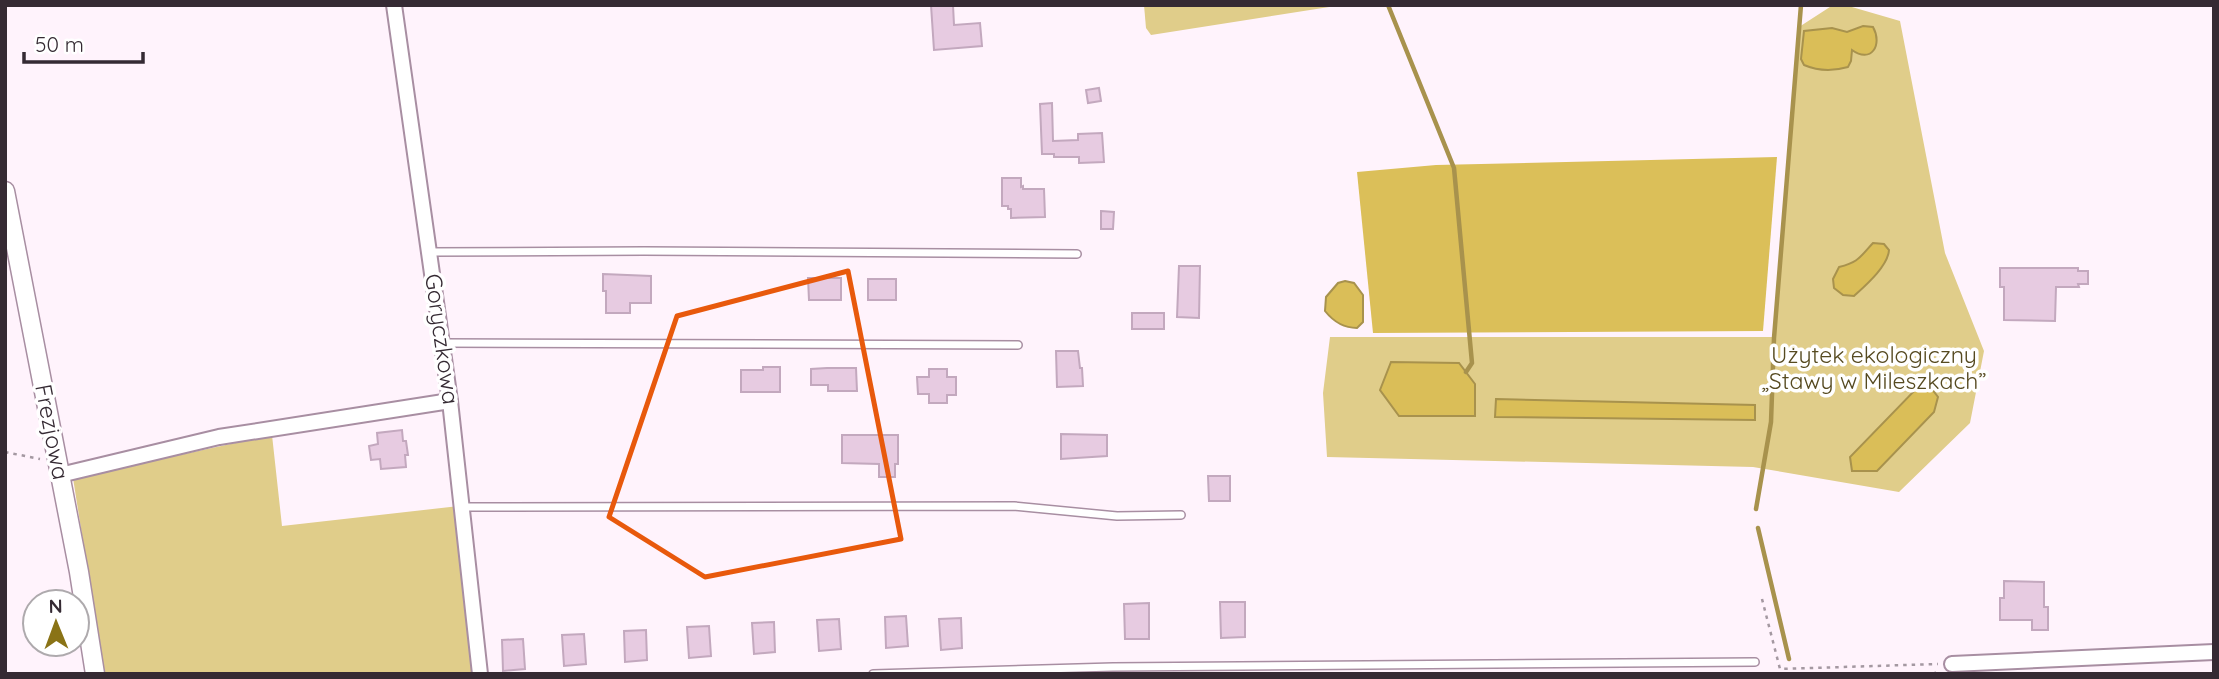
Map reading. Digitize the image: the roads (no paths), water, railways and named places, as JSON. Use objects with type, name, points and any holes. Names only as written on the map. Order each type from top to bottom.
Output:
[{"type":"street","name":"Goryczkowa","points":[[394,5],[443,343],[480,674]]},
{"type":"street","name":"Frezjowa","points":[[5,191],[88,622],[95,674]]},
{"type":"street","points":[[59,469],[219,437],[450,401]]},
{"type":"street","points":[[1952,664],[2214,652]]},
{"type":"lane","points":[[430,252],[1077,254]]},
{"type":"lane","points":[[443,343],[1018,345]]},
{"type":"lane","points":[[463,507],[1014,506],[1117,516],[1181,515]]},
{"type":"lane","points":[[873,674],[1113,667],[1755,662]]},
{"type":"waterway","points":[[1388,5],[1454,168],[1472,363],[1466,372]]},
{"type":"waterway","points":[[1756,509],[1771,422],[1774,338],[1801,5]]},
{"type":"waterway","points":[[1758,528],[1789,659]]},
{"type":"park label","name":"Użytek ekologiczny „Stawy w Mileszkach”","points":[[1874,368]]}]
